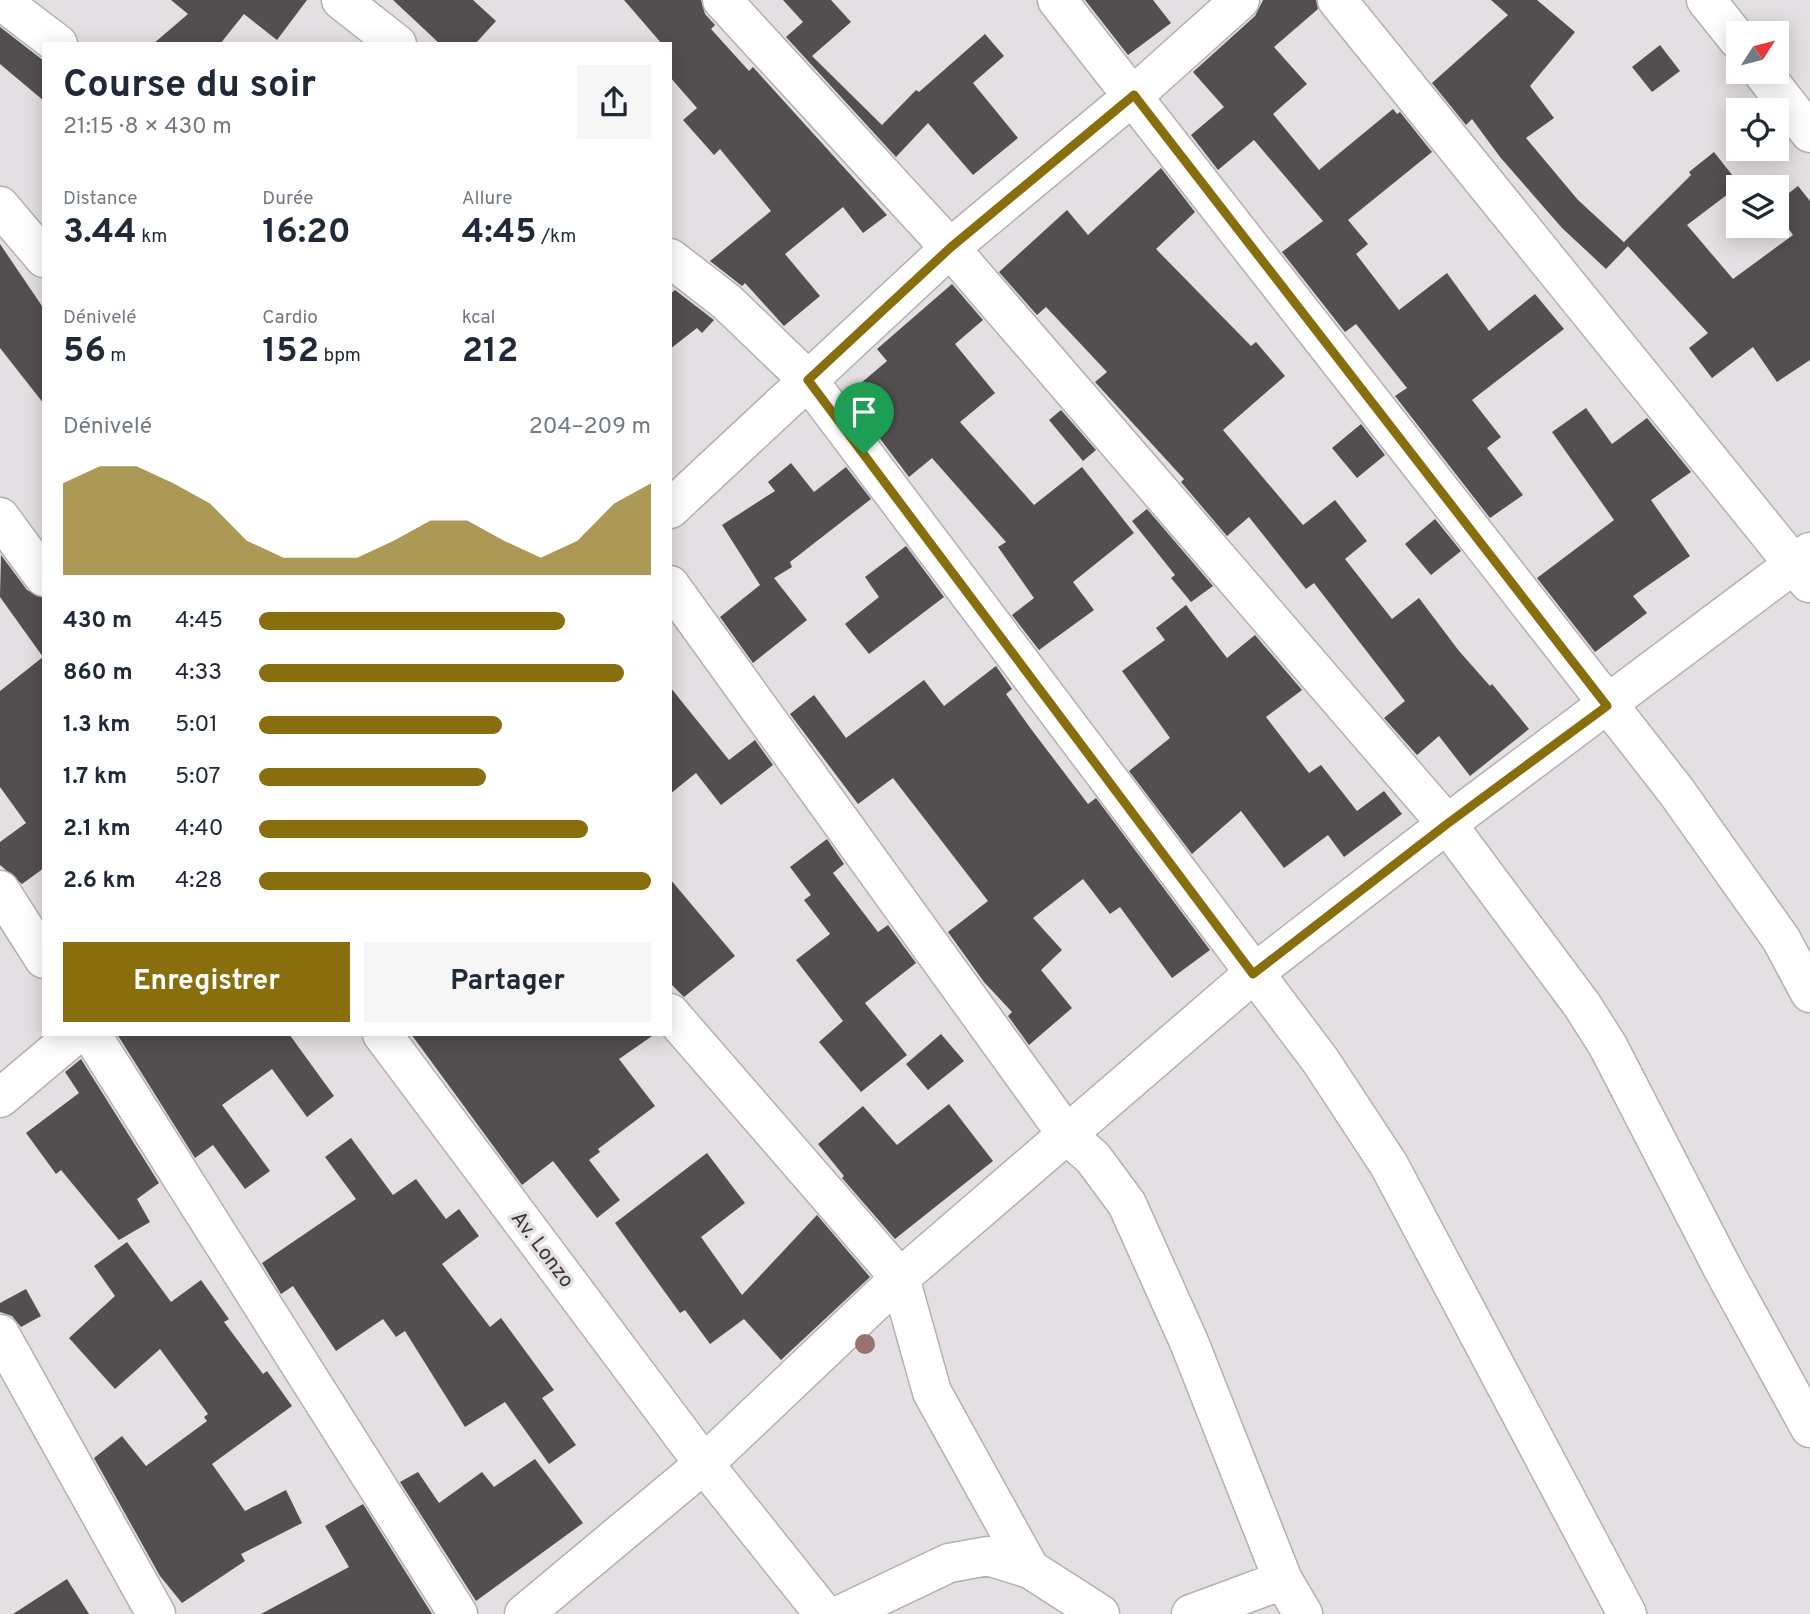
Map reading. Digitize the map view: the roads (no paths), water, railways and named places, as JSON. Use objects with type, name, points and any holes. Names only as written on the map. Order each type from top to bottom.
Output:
[{"type":"street","points":[[0,0],[55,42]]},
{"type":"street","points":[[341,0],[394,42]]},
{"type":"street","points":[[722,0],[950,248],[1447,824],[1582,1005],[1608,1046],[1724,1271],[1810,1427]]},
{"type":"street","points":[[1057,0],[1676,791],[1773,927],[1810,993]]},
{"type":"street","points":[[672,507],[950,248],[1134,95],[1240,0]]},
{"type":"street","points":[[524,1614],[704,1464],[900,1278],[1253,974],[1447,824],[1607,706],[1805,567],[1336,0]]},
{"type":"street","points":[[1706,0],[1726,25]]},
{"type":"street","points":[[1771,84],[1810,133]]},
{"type":"street","points":[[0,206],[42,256]]},
{"type":"street","points":[[672,260],[727,302],[808,380],[1320,1060],[1389,1165],[1627,1614]]},
{"type":"street","points":[[0,517],[42,574]]},
{"type":"street","points":[[672,588],[1067,1135],[1102,1168],[1127,1204],[1189,1342],[1283,1580],[1303,1614]]},
{"type":"street","points":[[0,890],[42,956]]},
{"type":"street","points":[[672,1015],[900,1278],[932,1392],[1030,1569]]},
{"type":"street","points":[[0,1098],[74,1036]]},
{"type":"street","points":[[92,1036],[457,1614]]},
{"type":"street","name":"Av. Lonzo","points":[[383,1036],[704,1464],[824,1614]]},
{"type":"street","points":[[0,1334],[156,1614]]},
{"type":"street","points":[[842,1614],[949,1563],[988,1556],[1030,1569],[1100,1614]]},
{"type":"street","points":[[1191,1614],[1283,1580]]}]
